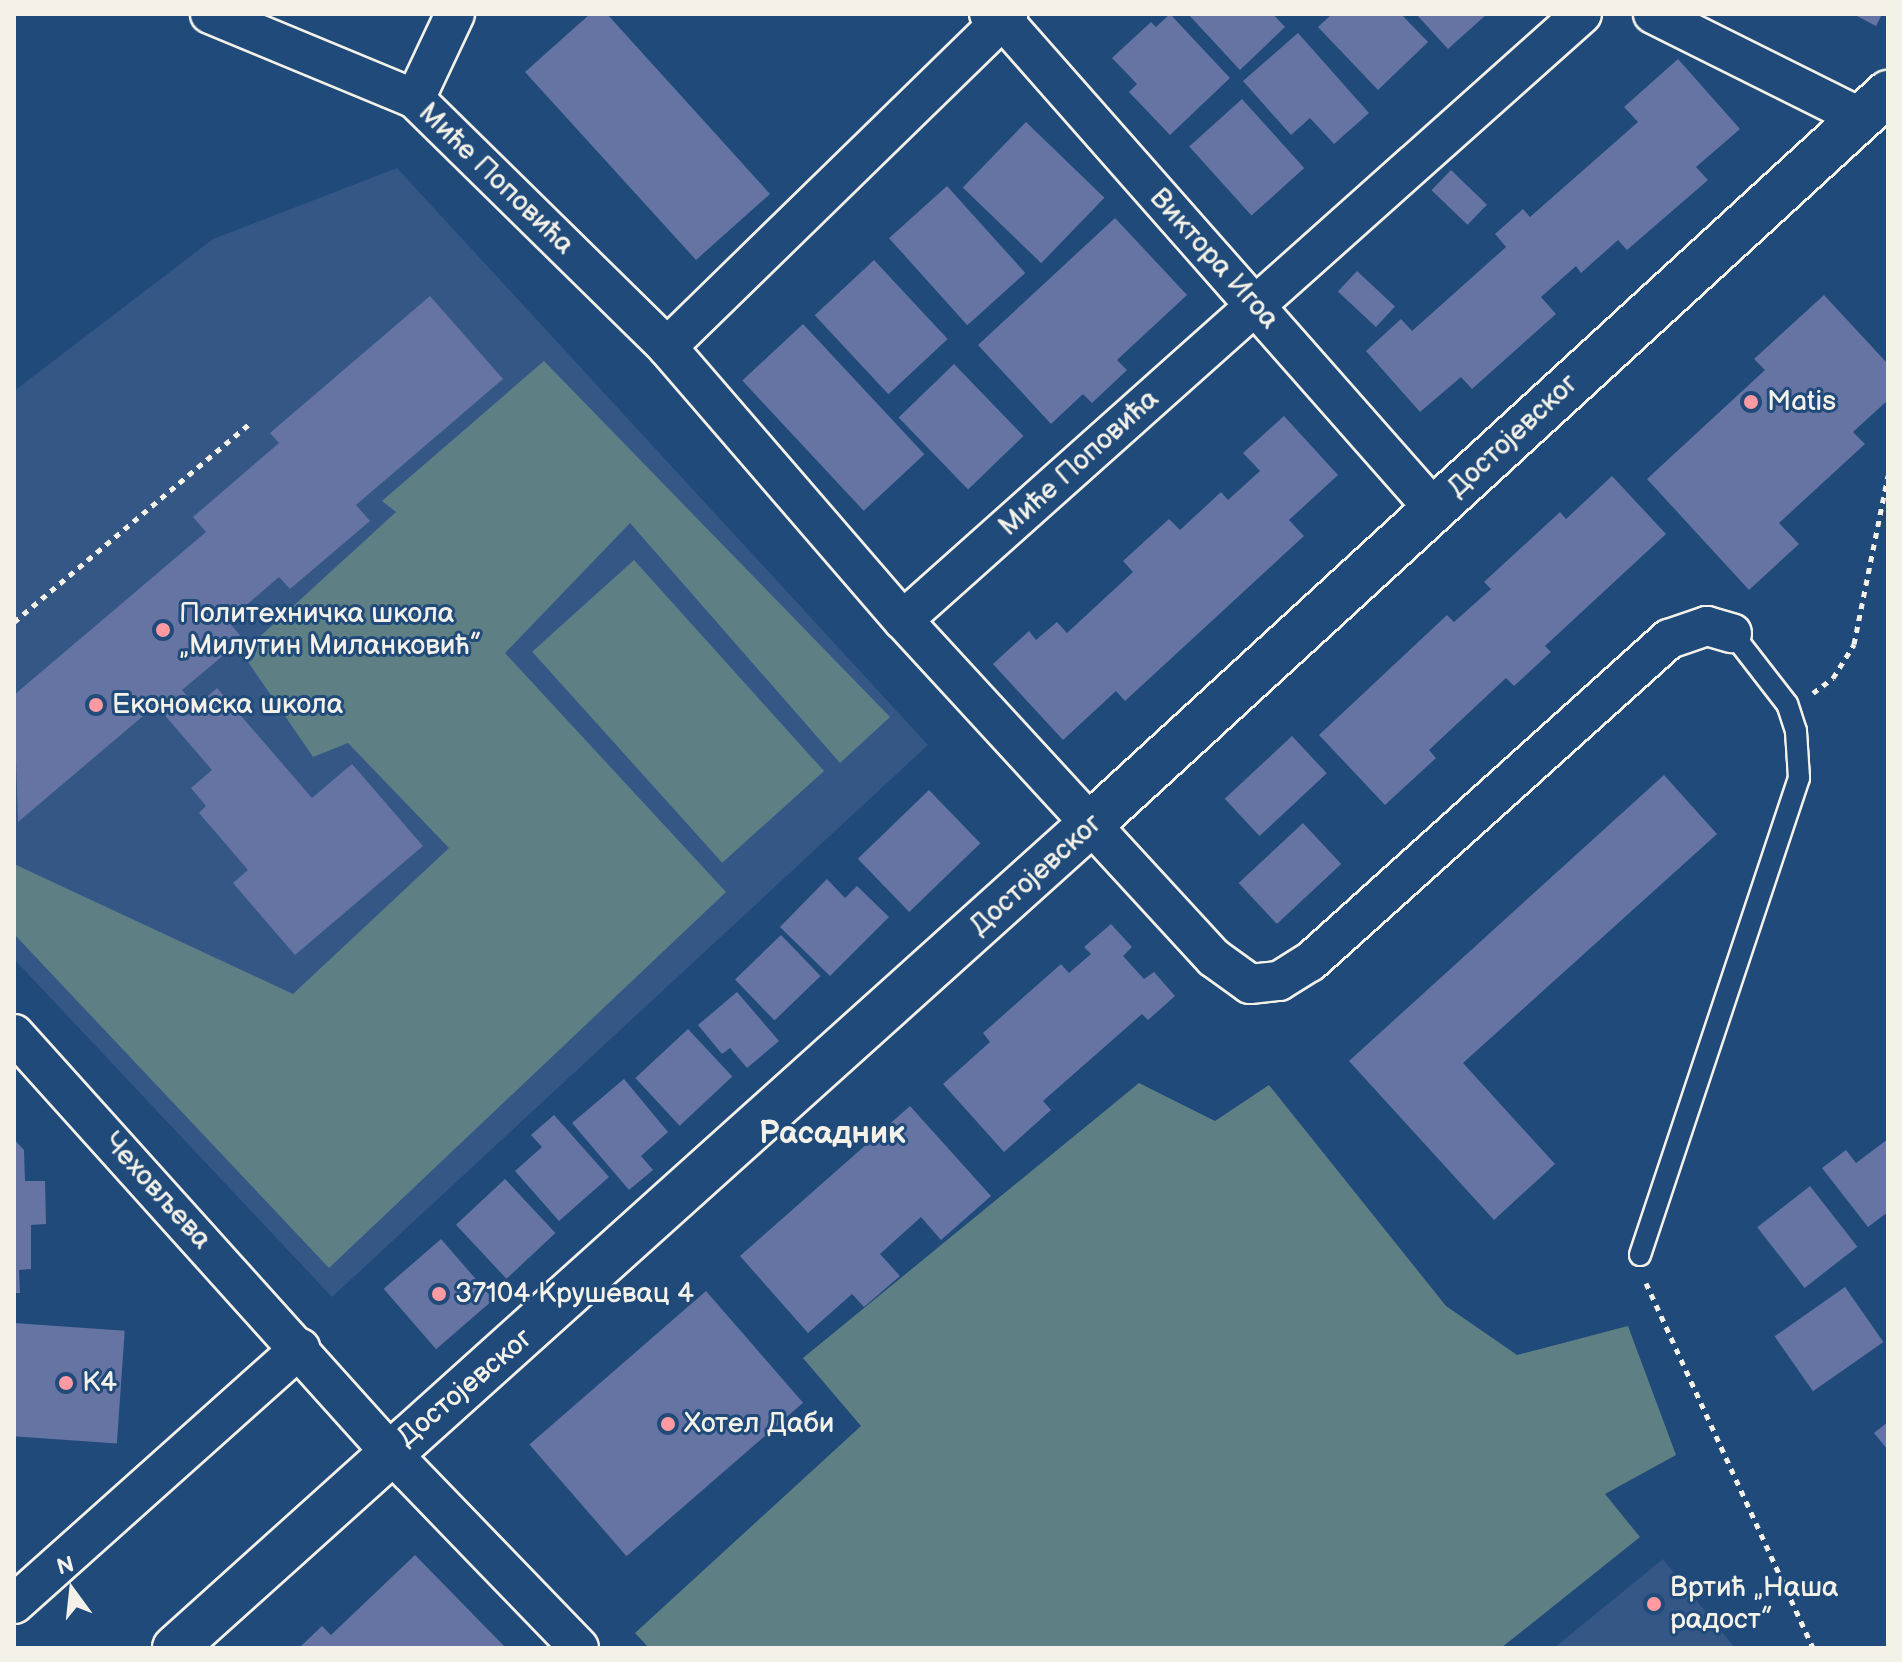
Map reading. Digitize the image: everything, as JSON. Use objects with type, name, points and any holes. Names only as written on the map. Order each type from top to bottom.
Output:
[{"type":"street","name":"Миће Поповића","points":[[210,14],[415,99],[667,347],[903,620],[1232,975],[1250,984],[1279,981],[1310,962],[1669,639],[1707,626],[1732,633]]},
{"type":"street","points":[[415,99],[455,14]]},
{"type":"street","name":"Миће Поповића","points":[[903,620],[1582,14]]},
{"type":"street","points":[[1653,14],[1874,105]]},
{"type":"street","points":[[667,347],[1000,16]]},
{"type":"street","name":"Виктора Игоа","points":[[1000,16],[1434,509]]},
{"type":"street","name":"Достојевског","points":[[175,1648],[390,1452],[481,1379],[1874,105]]},
{"type":"street","name":"Чеховљева","points":[[14,1034],[300,1348],[390,1452],[579,1648]]},
{"type":"street","points":[[14,1604],[300,1348]]},
{"type":"lane","points":[[1640,1255],[1799,778],[1796,731],[1787,704],[1732,633]]},
{"type":"path","points":[[14,622],[250,423]]},
{"type":"path","points":[[1787,704],[1833,678],[1854,644],[1888,475]]},
{"type":"path","points":[[1640,1255],[1644,1279],[1813,1648]]},
{"type":"shaded area","points":[[397,168],[928,745],[332,1297],[14,959],[14,391],[213,239]]},
{"type":"shaded area","name":"Вртић „Наша радост”","points":[[1663,1559],[1735,1648],[1554,1648]]},
{"type":"green space","points":[[544,361],[890,717],[840,763],[630,523],[505,653],[726,892],[329,1268],[14,934],[14,864],[293,994],[449,848],[348,743],[313,757],[242,653],[396,512],[382,501]]},
{"type":"green space","points":[[634,560],[824,771],[722,863],[532,652]]},
{"type":"green space","points":[[1139,1083],[1215,1121],[1269,1085],[1446,1306],[1517,1355],[1628,1326],[1676,1455],[1605,1494],[1640,1537],[1501,1648],[649,1648],[635,1633],[861,1426],[803,1358]]},
{"type":"building","points":[[590,14],[607,14],[770,194],[696,260],[525,72]]},
{"type":"building","points":[[1170,14],[1230,78],[1170,135],[1129,92],[1137,84],[1112,58],[1151,22],[1156,27]]},
{"type":"building","points":[[1188,14],[1273,14],[1285,27],[1240,70]]},
{"type":"building","points":[[1332,14],[1401,14],[1428,42],[1378,90],[1318,27]]},
{"type":"building","points":[[1416,14],[1487,14],[1448,49]]},
{"type":"building","points":[[1853,14],[1882,14],[1876,26]]},
{"type":"building","points":[[1298,33],[1369,113],[1334,144],[1310,118],[1291,135],[1243,81]]},
{"type":"building","points":[[1678,59],[1740,129],[1696,167],[1708,180],[1627,250],[1618,240],[1581,273],[1576,266],[1541,297],[1556,314],[1472,389],[1461,377],[1420,412],[1366,351],[1401,319],[1412,331],[1506,247],[1495,234],[1523,209],[1530,217],[1638,122],[1624,107]]},
{"type":"building","points":[[1242,99],[1304,168],[1251,216],[1189,147]]},
{"type":"building","points":[[1026,122],[1104,198],[1041,263],[963,187]]},
{"type":"building","points":[[1451,170],[1487,205],[1468,225],[1432,190]]},
{"type":"building","points":[[947,186],[1025,273],[967,325],[889,238]]},
{"type":"building","points":[[1115,218],[1187,295],[1117,360],[1127,370],[1092,403],[1083,394],[1051,424],[978,345]]},
{"type":"building","points":[[874,260],[948,339],[888,394],[815,315]]},
{"type":"building","points":[[1357,271],[1395,306],[1376,327],[1338,291]]},
{"type":"building","points":[[1824,295],[1888,364],[1888,400],[1853,432],[1865,444],[1779,523],[1799,544],[1749,590],[1647,479],[1765,370],[1754,359]]},
{"type":"building","name":"Политехничка школа „Милутин Миланковић”","points":[[430,296],[503,379],[356,505],[370,521],[290,589],[279,577],[228,621],[243,639],[182,690],[196,706],[217,688],[312,798],[352,764],[423,846],[295,955],[233,883],[248,870],[199,813],[206,806],[191,788],[212,770],[156,705],[18,822],[14,695],[206,532],[193,517],[279,443],[270,433]]},
{"type":"building","points":[[803,324],[924,454],[864,511],[742,381]]},
{"type":"building","points":[[954,364],[1023,436],[968,489],[899,417]]},
{"type":"building","points":[[1284,416],[1338,475],[1289,520],[1304,536],[1125,701],[1116,691],[1063,740],[993,664],[1029,631],[1036,640],[1057,622],[1067,633],[1133,572],[1123,561],[1169,519],[1180,530],[1221,492],[1228,500],[1260,471],[1243,453]]},
{"type":"building","points":[[1612,476],[1666,534],[1545,646],[1551,652],[1514,686],[1506,678],[1429,750],[1436,758],[1385,805],[1319,735],[1447,615],[1454,622],[1491,589],[1484,582],[1560,512],[1566,519]]},
{"type":"building","points":[[1292,736],[1327,773],[1259,836],[1225,799]]},
{"type":"building","points":[[1664,775],[1717,834],[1463,1063],[1555,1164],[1494,1220],[1349,1061]]},
{"type":"building","points":[[929,790],[980,843],[909,912],[858,859]]},
{"type":"building","points":[[1303,823],[1341,864],[1277,924],[1239,883]]},
{"type":"building","points":[[827,879],[845,898],[857,886],[889,917],[830,976],[780,927]]},
{"type":"building","points":[[1111,924],[1132,947],[1123,956],[1144,979],[1154,972],[1175,996],[1148,1020],[1142,1014],[1043,1101],[1051,1110],[1004,1152],[943,1084],[990,1042],[983,1033],[1061,964],[1069,973],[1091,954],[1084,947]]},
{"type":"building","points":[[781,935],[821,976],[775,1020],[735,979]]},
{"type":"building","points":[[737,992],[779,1041],[747,1068],[730,1048],[722,1054],[698,1025]]},
{"type":"building","points":[[688,1029],[732,1077],[680,1126],[635,1078]]},
{"type":"building","points":[[624,1079],[668,1132],[641,1156],[653,1170],[629,1190],[572,1123]]},
{"type":"building","points":[[910,1106],[991,1196],[941,1240],[921,1217],[880,1254],[900,1276],[864,1307],[852,1294],[808,1333],[740,1256]]},
{"type":"building","points":[[554,1115],[609,1177],[559,1221],[515,1171],[542,1147],[531,1135]]},
{"type":"building","points":[[14,1139],[24,1150],[25,1181],[45,1181],[46,1224],[31,1225],[31,1269],[19,1270],[20,1293],[14,1293]]},
{"type":"building","points":[[1888,1139],[1888,1212],[1868,1227],[1822,1168],[1846,1150],[1856,1163]]},
{"type":"building","points":[[505,1179],[555,1233],[506,1279],[456,1225]]},
{"type":"building","points":[[1810,1186],[1857,1247],[1805,1288],[1757,1227]]},
{"type":"building","name":"37104 Крушевац 4","points":[[441,1239],[493,1299],[436,1349],[384,1289]]},
{"type":"building","points":[[1845,1287],[1883,1342],[1813,1391],[1775,1336]]},
{"type":"building","name":"Хотел Даби","points":[[706,1291],[803,1403],[626,1556],[529,1445]]},
{"type":"building","name":"K4","points":[[14,1323],[125,1331],[117,1443],[14,1436]]},
{"type":"building","points":[[1888,1422],[1888,1450],[1874,1433]]},
{"type":"building","points":[[415,1555],[506,1648],[299,1648],[322,1626],[331,1635]]},
{"type":"place","name":"Matis","points":[[1751,402]]},
{"type":"place","name":"Политехничка школа „Милутин Миланковић”","points":[[163,630]]},
{"type":"place","name":"Економска школа","points":[[96,705]]},
{"type":"place","name":"37104 Крушевац 4","points":[[439,1294]]},
{"type":"place","name":"K4","points":[[66,1383]]},
{"type":"place","name":"Хотел Даби","points":[[668,1424]]},
{"type":"place","name":"Вртић „Наша радост”","points":[[1654,1604]]},
{"type":"district","name":"Расадник","points":[[832,1134]]}]
